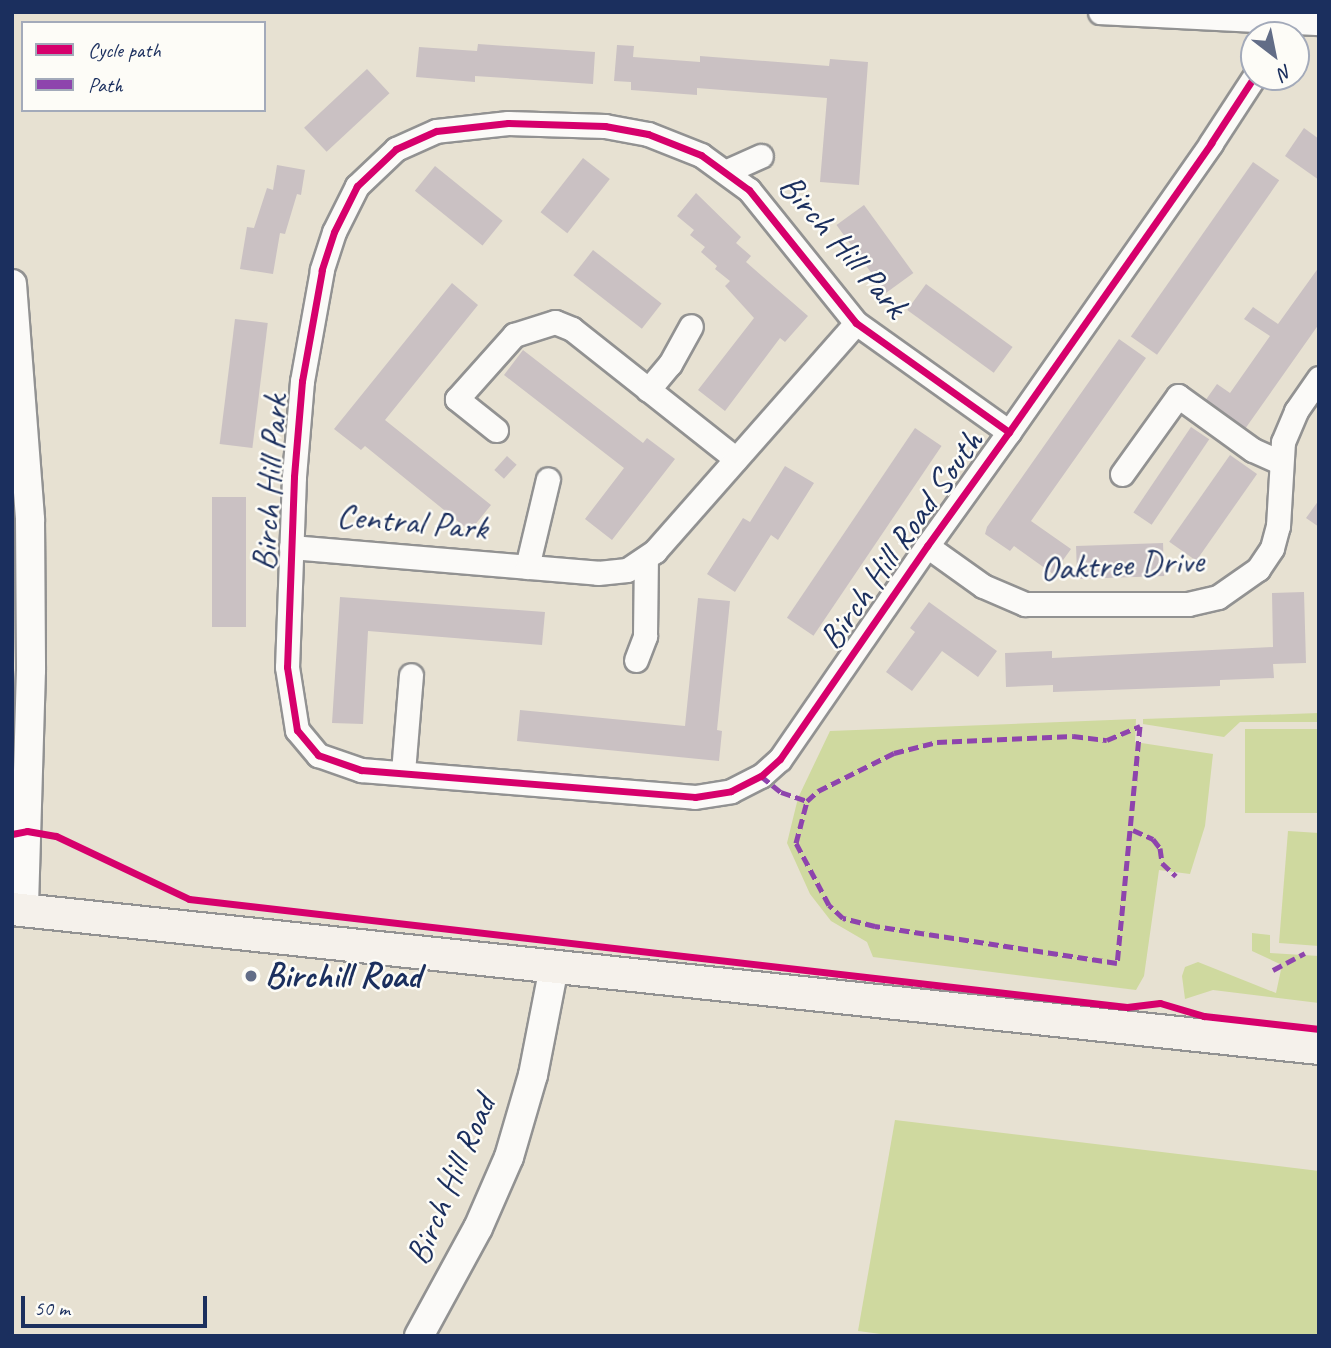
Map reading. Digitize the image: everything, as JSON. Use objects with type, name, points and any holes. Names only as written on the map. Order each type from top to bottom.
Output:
[{"type":"main road","points":[[18,910],[1319,1048]]},
{"type":"street","points":[[1100,12],[1246,21]]},
{"type":"street","name":"Birch Hill Road South","points":[[749,784],[780,759],[1244,91]]},
{"type":"street","name":"Birch Hill Park","points":[[749,784],[713,796],[677,797],[404,772],[332,763],[305,743],[297,730],[289,701],[287,667],[291,547],[302,381],[322,270],[345,206],[376,164],[396,149],[436,131],[508,123],[572,124],[648,134],[701,155],[727,171],[780,226],[856,323],[1009,432]]},
{"type":"street","points":[[727,171],[761,156]]},
{"type":"street","points":[[12,284],[30,520],[18,910]]},
{"type":"street","name":"Central Park","points":[[291,547],[614,573],[646,559],[856,323]]},
{"type":"street","points":[[496,430],[457,399],[502,347],[534,326],[568,326],[736,459]]},
{"type":"street","points":[[649,390],[670,364],[691,326]]},
{"type":"street","name":"Oaktree Drive","points":[[927,546],[983,586],[1025,604],[1208,600],[1247,579],[1268,555],[1278,526],[1278,461],[1290,423],[1319,378]]},
{"type":"street","points":[[1122,474],[1178,396],[1253,450],[1278,461]]},
{"type":"street","name":"Central Park","points":[[527,567],[532,538],[544,512],[548,479]]},
{"type":"street","points":[[636,660],[645,636],[646,559]]},
{"type":"street","points":[[404,772],[411,675]]},
{"type":"street","name":"Birch Hill Road","points":[[419,1336],[478,1228],[509,1157],[533,1075],[554,967]]},
{"type":"green space","points":[[1319,713],[1319,722],[1240,722],[1224,737],[1143,724],[1143,719]]},
{"type":"green space","points":[[1136,719],[1135,742],[1213,754],[1205,826],[1190,874],[1159,870],[1144,976],[1136,990],[873,957],[867,942],[831,921],[810,894],[787,843],[798,798],[830,731]]},
{"type":"green space","points":[[1245,729],[1319,729],[1319,813],[1245,813]]},
{"type":"green space","points":[[1288,831],[1319,833],[1319,946],[1279,943]]},
{"type":"green space","points":[[1252,933],[1270,935],[1270,953],[1319,956],[1319,1003],[1213,990],[1185,999],[1182,976],[1185,967],[1198,962],[1276,993],[1282,965],[1252,951]]},
{"type":"green space","points":[[895,1120],[1319,1171],[1319,1336],[896,1336],[858,1331]]},
{"type":"building","points":[[478,44],[595,52],[593,84],[475,76],[475,82],[416,77],[419,47],[477,51]]},
{"type":"building","points":[[617,45],[634,46],[633,57],[700,62],[700,56],[829,66],[830,59],[868,62],[859,185],[820,182],[827,98],[697,88],[697,95],[631,90],[631,82],[614,81]]},
{"type":"building","points":[[367,69],[390,93],[327,152],[304,128]]},
{"type":"building","points":[[1304,128],[1319,139],[1319,180],[1285,156]]},
{"type":"building","points":[[583,158],[610,179],[567,233],[541,212]]},
{"type":"building","points":[[1253,162],[1279,180],[1157,355],[1131,336]]},
{"type":"building","points":[[277,165],[305,170],[301,195],[297,194],[285,234],[280,233],[273,274],[240,269],[247,227],[254,228],[267,188],[273,190]]},
{"type":"building","points":[[435,166],[503,221],[482,246],[415,191]]},
{"type":"building","points":[[696,193],[741,237],[736,243],[751,256],[746,262],[808,316],[785,342],[780,338],[725,411],[698,390],[754,318],[725,286],[730,281],[715,269],[717,266],[701,252],[705,247],[690,235],[694,230],[677,216]]},
{"type":"building","points":[[864,205],[913,273],[886,293],[836,225]]},
{"type":"building","points":[[593,250],[662,304],[642,329],[573,275]]},
{"type":"building","points":[[1319,267],[1319,324],[1245,429],[1205,401],[1217,384],[1230,393],[1270,336],[1244,319],[1253,307],[1278,324]]},
{"type":"building","points":[[452,283],[478,305],[385,420],[491,505],[470,531],[365,446],[361,450],[334,429]]},
{"type":"building","points":[[926,284],[1013,347],[994,373],[907,310]]},
{"type":"building","points":[[235,319],[268,323],[252,448],[220,444]]},
{"type":"building","points":[[1119,339],[1146,358],[1031,521],[1071,549],[1053,574],[1014,546],[1010,551],[985,534],[987,527]]},
{"type":"building","points":[[523,350],[643,443],[647,438],[675,459],[612,540],[585,519],[624,468],[504,375]]},
{"type":"building","points":[[1191,427],[1209,439],[1152,525],[1133,512]]},
{"type":"building","points":[[915,428],[942,446],[813,636],[787,618]]},
{"type":"building","points":[[1230,455],[1257,474],[1196,561],[1169,542]]},
{"type":"building","points":[[507,456],[517,465],[504,479],[494,470]]},
{"type":"building","points":[[785,466],[814,483],[778,540],[771,535],[735,592],[707,574],[743,518],[750,522]]},
{"type":"building","points":[[212,497],[246,497],[246,627],[212,627]]},
{"type":"building","points":[[1319,500],[1319,527],[1306,518]]},
{"type":"building","points":[[1163,543],[1164,576],[1077,579],[1076,546]]},
{"type":"building","points":[[1304,592],[1306,663],[1273,664],[1274,678],[1220,680],[1220,686],[1053,692],[1053,685],[1006,687],[1005,653],[1052,651],[1052,658],[1273,647],[1272,593]]},
{"type":"building","points":[[340,597],[545,612],[542,645],[368,631],[363,724],[332,723]]},
{"type":"building","points":[[698,598],[730,601],[717,730],[722,731],[719,761],[517,741],[520,710],[685,726]]},
{"type":"building","points":[[929,602],[997,651],[978,677],[942,651],[912,691],[886,672],[915,632],[910,628]]},
{"type":"marked path","points":[[1140,726],[1117,963],[875,926],[843,918],[829,905],[796,843],[807,801],[818,791],[894,753],[937,742],[1073,736],[1107,740],[1140,726]]},
{"type":"marked path","points":[[761,776],[781,792],[807,801]]},
{"type":"marked path","points":[[1133,830],[1153,839],[1160,848],[1162,863],[1176,876]]},
{"type":"marked path","points":[[1273,970],[1305,953]]},
{"type":"cycle path","points":[[1009,432],[1245,91]]},
{"type":"cycle path","points":[[508,123],[605,126],[648,134],[701,155],[749,190],[856,323],[1009,432],[780,759],[761,776],[731,791],[695,797],[361,770],[318,755],[297,730],[287,667],[294,477],[302,381],[322,270],[334,232],[357,186],[396,149],[436,131],[508,123]]},
{"type":"cycle path","points":[[12,834],[27,831],[56,836],[189,899],[1127,1007],[1160,1003],[1204,1016],[1319,1029]]},
{"type":"place","name":"Birchill Road","points":[[251,976]]}]
